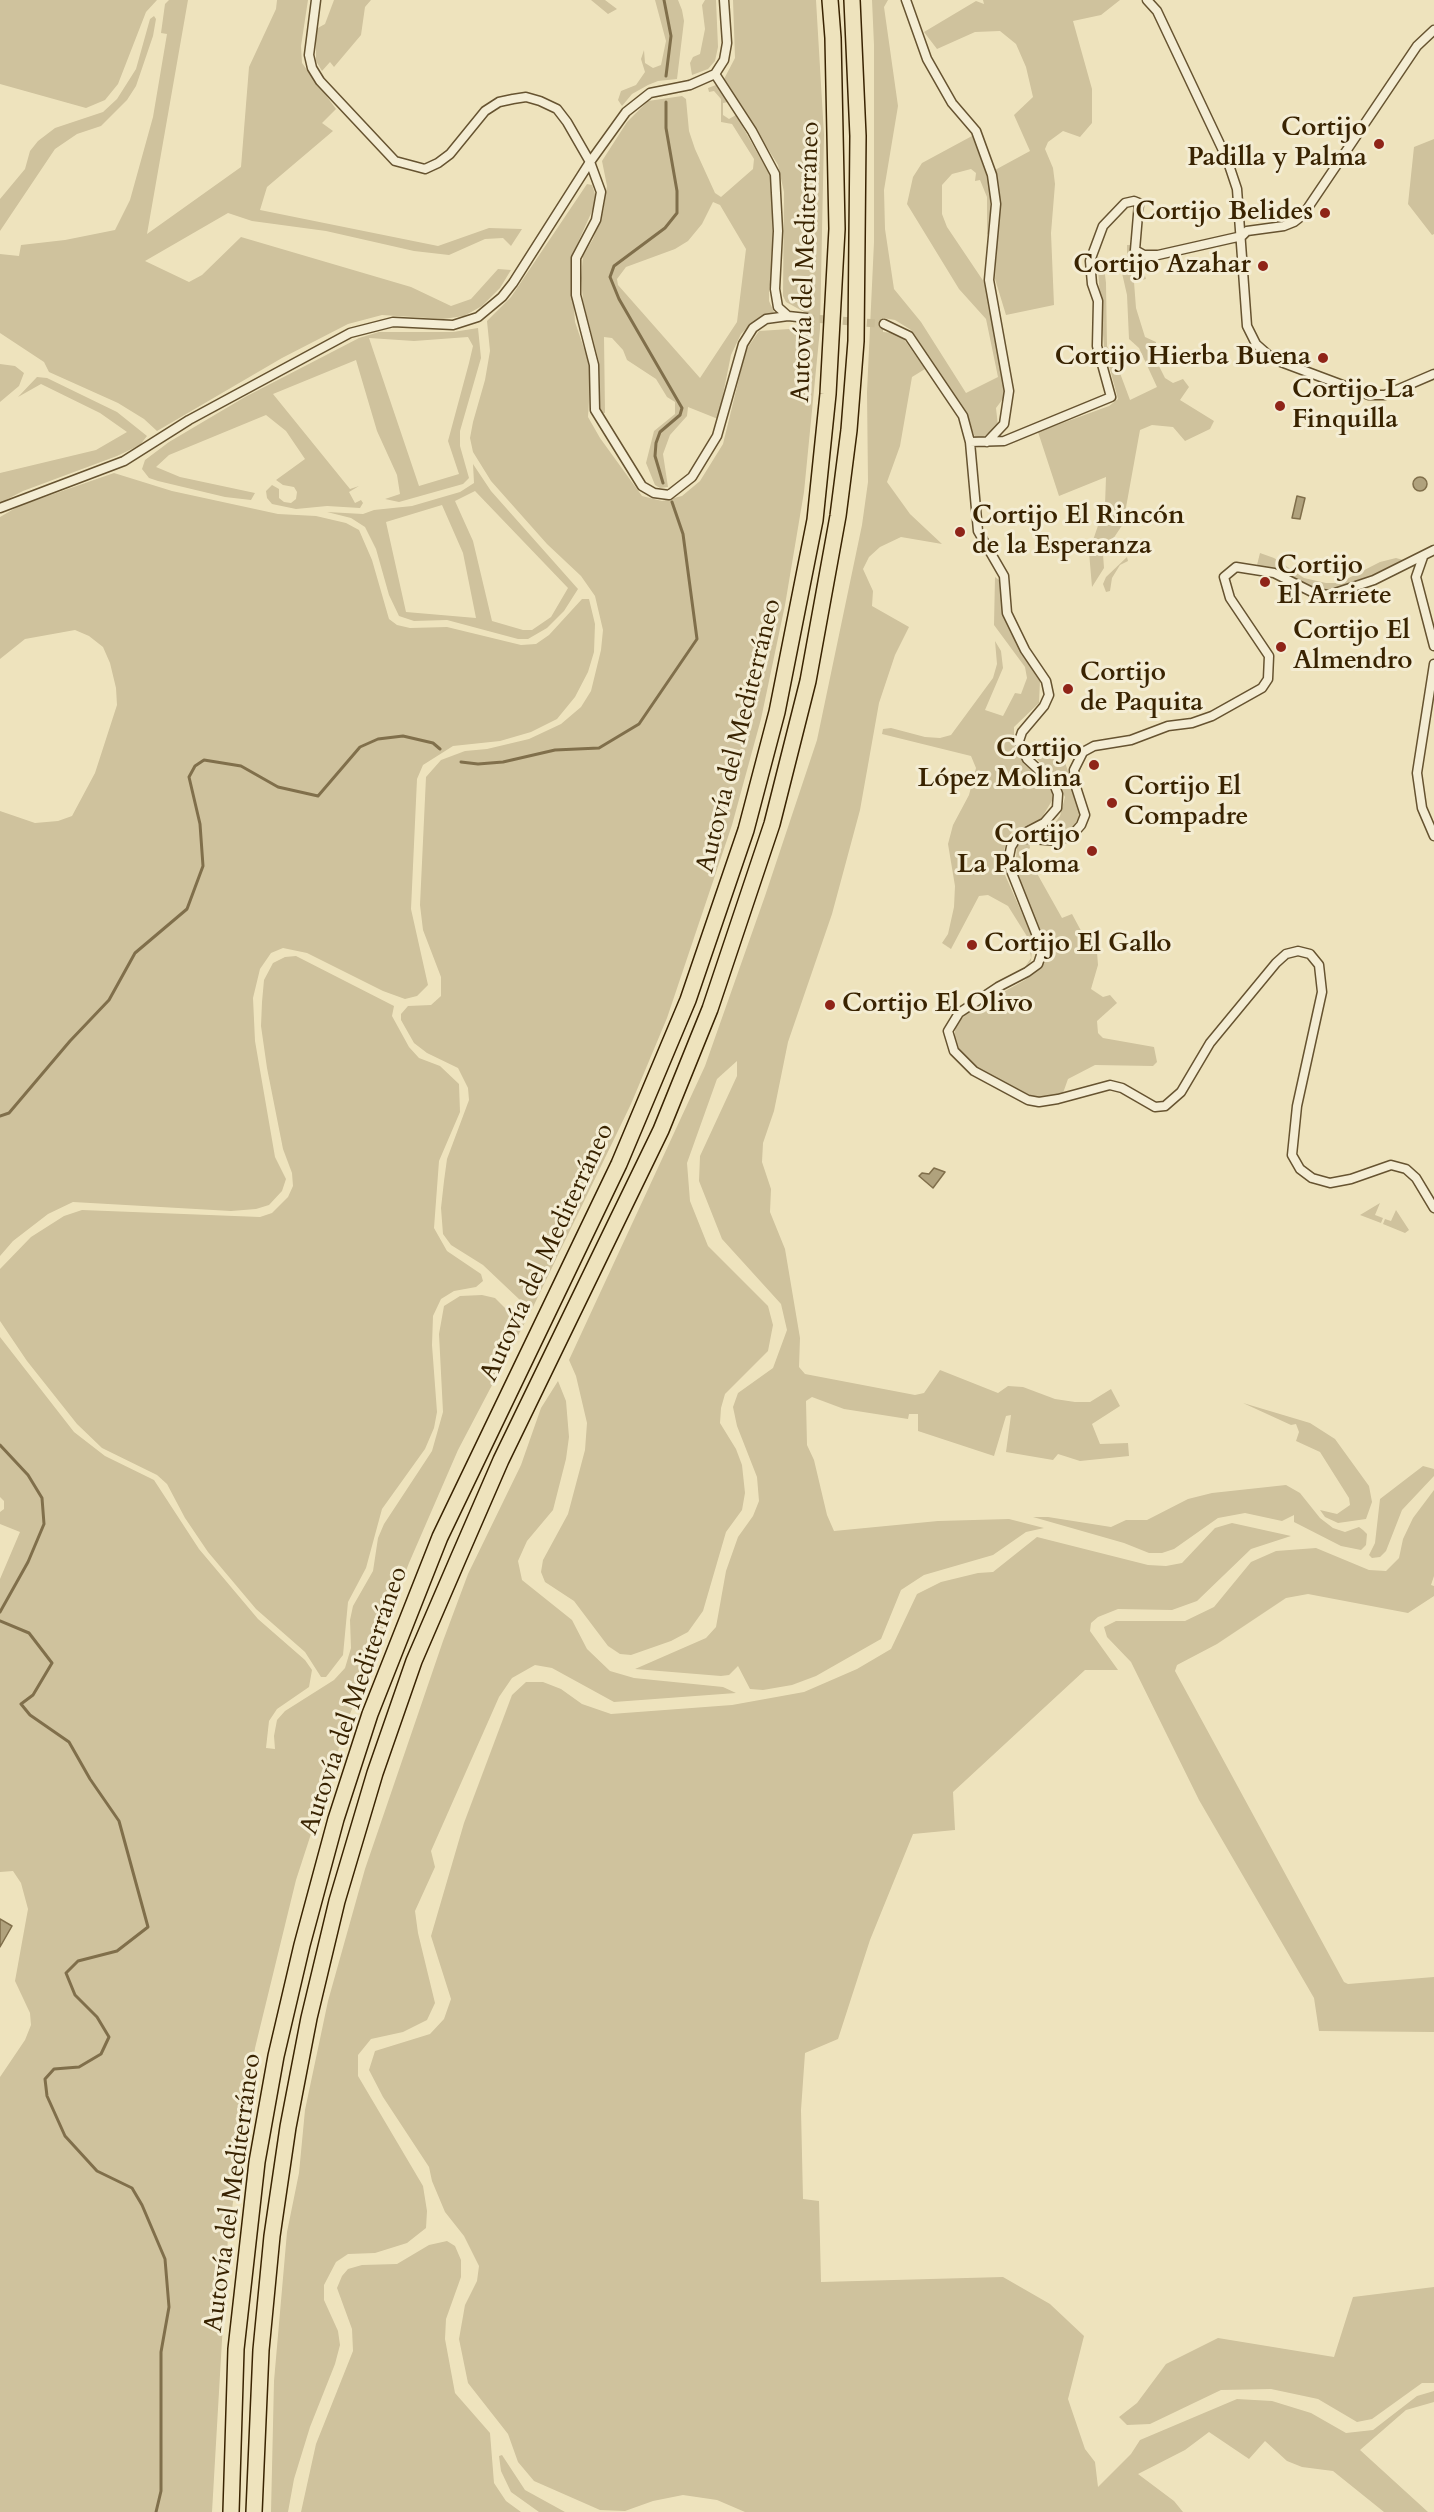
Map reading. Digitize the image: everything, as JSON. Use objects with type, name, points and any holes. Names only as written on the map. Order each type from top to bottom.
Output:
[{"type":"highway","name":"Autovía del Mediterráneo","points":[[231,2512],[236,2349],[257,2162],[276,2056],[302,1945],[336,1819],[374,1703],[440,1537],[619,1164],[688,1000],[746,830],[777,711],[815,520],[828,394],[837,229],[833,38],[830,0]]},
{"type":"highway","name":"Autovía del Mediterráneo","points":[[254,2512],[261,2350],[272,2236],[288,2127],[309,2018],[334,1913],[375,1773],[414,1660],[501,1460],[661,1130],[710,1009],[749,897],[782,789],[824,601],[849,430],[856,340],[858,136],[856,44],[852,0]]},
{"type":"highway","points":[[856,44],[860,0]]},
{"type":"street","points":[[316,0],[309,55],[312,68],[320,81],[395,161],[425,169],[438,163],[450,154],[485,111],[500,102],[526,98],[557,109],[567,122],[590,162],[601,192],[596,220],[576,258],[576,296],[594,365],[595,410],[642,486],[654,493],[669,495],[692,477],[722,423],[730,385],[743,344],[753,328],[766,319],[788,315],[807,318]]},
{"type":"street","points":[[0,508],[124,461],[199,414],[350,333],[393,322],[453,325],[478,317],[502,297],[513,283],[590,162],[626,112],[639,99],[658,90],[690,86],[715,74],[724,60],[727,43],[724,0]]},
{"type":"street","points":[[906,0],[927,59],[952,103],[976,131],[992,175],[996,204],[989,280],[1009,391],[1004,424],[987,441]]},
{"type":"street","points":[[1147,0],[1158,11],[1227,159],[1237,189],[1247,326],[1256,344],[1273,359],[1369,394],[1384,394],[1434,374]]},
{"type":"street","points":[[970,442],[1004,441],[1111,397],[1097,346],[1098,301],[1092,284],[1090,261],[1103,226],[1125,203],[1134,201],[1138,203],[1135,250],[1144,255],[1158,255],[1242,236],[1247,231],[1284,226],[1303,215],[1418,46],[1434,30]]},
{"type":"street","points":[[715,74],[752,131],[775,174],[778,241],[775,289],[778,307],[788,315]]},
{"type":"street","points":[[884,324],[909,336],[963,416],[970,442],[978,531],[1004,576],[1007,613],[1024,650],[1046,681],[1049,695],[1019,741],[1027,759],[1054,784],[1058,794],[1057,808],[1044,823],[1017,837],[1011,847],[1010,868],[1039,941],[1041,955],[1038,964],[959,1013],[952,1021],[948,1031],[949,1042],[960,1059],[990,1081],[1028,1100],[1039,1102],[1058,1100],[1110,1085],[1122,1088],[1155,1107],[1165,1106],[1181,1092],[1210,1043],[1276,963],[1286,954],[1298,951],[1310,954],[1319,965],[1322,992],[1297,1106],[1292,1155],[1300,1169],[1312,1178],[1330,1183],[1351,1179],[1391,1165],[1406,1169],[1416,1178],[1434,1208]]},
{"type":"street","points":[[1017,837],[1059,841],[1074,833],[1081,825],[1085,815],[1075,784],[1074,771],[1083,752],[1094,746],[1131,740],[1168,726],[1192,723],[1212,716],[1262,688],[1268,679],[1269,656],[1230,598],[1224,577],[1236,567],[1274,573],[1314,593],[1329,595],[1374,580],[1434,550]]},
{"type":"street","points":[[1423,557],[1416,577],[1434,646]]},
{"type":"street","points":[[1434,664],[1417,773],[1422,808],[1434,836]]},
{"type":"shaded area","points":[[0,0],[157,0],[146,12],[118,84],[105,100],[86,108],[0,84]]},
{"type":"shaded area","points":[[169,0],[188,0],[147,234],[241,167],[249,67],[276,9],[277,0],[308,0],[301,46],[302,63],[336,109],[322,123],[333,131],[267,187],[260,210],[438,246],[489,228],[522,229],[511,246],[503,238],[485,239],[449,255],[414,251],[326,231],[252,221],[228,213],[145,261],[189,282],[202,275],[241,237],[411,287],[451,306],[471,299],[498,269],[511,270],[500,288],[482,306],[464,316],[443,319],[382,315],[348,324],[282,358],[157,431],[144,419],[118,403],[49,372],[44,362],[0,333],[0,254],[19,256],[21,245],[65,240],[115,230],[130,200],[153,117],[167,34],[161,33],[165,4]]},
{"type":"shaded area","points":[[334,0],[371,0],[365,7],[361,35],[334,67],[330,62],[322,71],[316,61],[316,29],[325,24]]},
{"type":"shaded area","points":[[591,0],[605,0],[617,9],[608,14]]},
{"type":"shaded area","points":[[655,0],[678,0],[682,10],[684,21],[677,79],[658,81],[648,85],[632,94],[622,106],[618,100],[621,91],[636,85],[645,72],[641,59],[644,50],[645,63],[653,68],[661,65],[666,41]]},
{"type":"shaded area","points":[[705,0],[716,0],[718,47],[715,61],[708,69],[692,75],[690,63],[693,57],[700,54],[705,29],[702,5]]},
{"type":"shaded area","points":[[733,0],[816,0],[824,135],[820,329],[804,492],[785,605],[761,719],[732,825],[667,1018],[631,1104],[533,1307],[458,1450],[409,1563],[350,1714],[296,1880],[255,2048],[228,2237],[212,2512],[0,2512],[0,2077],[25,2040],[31,2025],[30,2013],[15,1981],[28,1909],[21,1883],[13,1871],[0,1872],[0,1579],[20,1532],[0,1524],[0,1512],[4,1509],[4,1501],[0,1497],[0,1337],[74,1432],[105,1456],[154,1480],[199,1549],[258,1619],[305,1660],[312,1670],[309,1687],[277,1709],[269,1721],[266,1748],[275,1749],[274,1736],[277,1720],[285,1711],[334,1680],[345,1668],[351,1648],[350,1620],[353,1606],[373,1571],[378,1538],[384,1524],[432,1451],[443,1412],[439,1334],[444,1306],[460,1296],[482,1295],[495,1298],[513,1316],[521,1301],[483,1265],[451,1245],[443,1234],[441,1208],[447,1159],[469,1100],[468,1088],[458,1068],[427,1053],[414,1043],[401,1020],[401,1014],[408,1006],[431,1005],[441,996],[441,977],[423,930],[420,905],[426,777],[441,760],[465,751],[487,749],[529,739],[561,724],[581,707],[591,691],[601,650],[603,630],[595,596],[581,576],[547,544],[491,481],[473,452],[470,438],[490,351],[487,321],[511,297],[587,184],[592,185],[596,197],[593,209],[571,258],[575,322],[591,369],[588,417],[600,438],[642,496],[662,501],[682,496],[700,481],[723,444],[746,350],[759,331],[805,328],[806,313],[786,302],[783,296],[784,192],[778,165],[724,79],[735,58]]},
{"type":"shaded area","points":[[872,0],[888,0],[884,7],[898,106],[884,190],[885,229],[894,289],[921,322],[966,393],[998,377],[986,319],[959,289],[907,204],[913,177],[922,163],[972,136],[990,185],[991,229],[987,235],[987,197],[980,180],[975,181],[976,173],[971,169],[952,174],[942,185],[942,214],[947,227],[984,282],[991,307],[1005,396],[996,408],[998,426],[983,437],[975,437],[964,410],[911,330],[895,320],[883,318],[883,332],[894,333],[904,339],[925,369],[912,377],[900,446],[887,482],[910,514],[942,544],[901,537],[880,547],[869,557],[863,569],[873,591],[872,606],[909,627],[895,655],[879,703],[860,810],[832,914],[788,1042],[774,1111],[763,1143],[762,1162],[771,1189],[770,1212],[785,1249],[800,1338],[799,1367],[805,1374],[915,1395],[924,1393],[940,1370],[998,1393],[1008,1386],[1023,1387],[1055,1399],[1075,1402],[1090,1402],[1111,1389],[1120,1406],[1092,1424],[1100,1444],[1128,1443],[1129,1456],[1080,1461],[1058,1454],[1053,1460],[1006,1452],[1011,1415],[1006,1416],[994,1456],[918,1431],[918,1414],[909,1414],[908,1419],[844,1409],[812,1397],[806,1401],[807,1445],[814,1460],[827,1515],[834,1531],[938,1521],[1009,1519],[1044,1528],[1026,1532],[993,1555],[924,1575],[901,1590],[881,1639],[816,1676],[792,1685],[763,1690],[750,1689],[738,1666],[729,1675],[721,1676],[635,1669],[706,1638],[716,1627],[726,1571],[738,1537],[753,1516],[759,1501],[757,1477],[737,1426],[733,1407],[738,1393],[773,1368],[787,1330],[781,1304],[722,1239],[699,1181],[700,1156],[737,1076],[737,1061],[717,1079],[687,1163],[690,1201],[708,1246],[768,1306],[773,1325],[768,1351],[725,1394],[721,1408],[720,1423],[736,1449],[742,1465],[745,1493],[742,1510],[726,1532],[703,1611],[688,1632],[671,1641],[631,1655],[620,1654],[608,1646],[574,1601],[545,1582],[541,1572],[543,1560],[568,1514],[585,1450],[587,1423],[576,1376],[569,1360],[705,1066],[817,740],[862,525],[868,482],[867,392],[874,242]]},
{"type":"shaded area","points":[[983,0],[1120,0],[1101,15],[1073,21],[1092,89],[1092,123],[1080,137],[1063,131],[1048,142],[1045,149],[1053,168],[1055,184],[1051,233],[1054,305],[1006,315],[995,279],[1000,195],[995,170],[1030,151],[1014,115],[1033,97],[1026,67],[1016,44],[1000,31],[975,32],[937,49],[924,32],[976,1],[984,4]]},
{"type":"shaded area","points":[[154,16],[156,19],[153,36],[136,86],[127,100],[101,126],[77,134],[55,149],[0,231],[0,199],[25,169],[30,151],[38,141],[55,128],[103,112],[117,99],[136,69],[150,19]]},
{"type":"shaded area","points":[[716,85],[728,102],[723,103],[723,115],[729,119],[736,115],[772,179],[773,270],[769,301],[774,312],[753,322],[741,334],[731,355],[718,419],[688,407],[687,416],[670,435],[663,454],[668,487],[660,488],[655,485],[646,463],[654,431],[675,414],[675,402],[667,397],[656,379],[627,360],[623,350],[612,338],[604,337],[605,413],[600,413],[599,362],[583,301],[581,278],[583,256],[593,239],[603,212],[607,186],[602,161],[627,122],[648,101],[682,96],[686,99],[689,131],[695,149],[715,193],[721,197],[753,169],[754,159],[732,124],[721,122],[721,99],[714,91],[709,92],[708,88]],"holes":[[[713,202],[720,205],[746,249],[737,322],[700,378],[618,285],[617,279],[626,267],[675,249],[688,241],[702,224]]]},
{"type":"shaded area","points":[[1434,139],[1434,234],[1432,235],[1408,204],[1414,147]]},
{"type":"shaded area","points":[[1127,245],[1131,245],[1134,263],[1141,263],[1146,279],[1134,282],[1136,308],[1145,337],[1156,342],[1156,360],[1165,378],[1173,383],[1183,379],[1189,387],[1180,400],[1214,421],[1210,429],[1185,441],[1173,427],[1152,425],[1140,430],[1123,524],[1103,554],[1104,568],[1092,587],[1089,552],[1105,505],[1106,477],[1059,496],[1038,432],[1109,406],[1118,399],[1104,347],[1097,257],[1103,258],[1106,283],[1107,346],[1130,400],[1157,387],[1139,348],[1129,339],[1127,295],[1119,260],[1127,257]]},
{"type":"shaded area","points":[[478,328],[481,358],[460,431],[460,446],[469,478],[463,484],[399,502],[385,499],[400,494],[397,475],[377,431],[356,360],[273,394],[350,489],[359,486],[349,492],[355,503],[361,500],[363,503],[360,508],[327,506],[296,509],[272,504],[267,498],[266,491],[272,485],[279,489],[279,498],[284,502],[291,503],[296,499],[297,492],[294,487],[283,485],[276,480],[305,459],[286,431],[266,415],[169,455],[156,467],[180,477],[255,493],[251,500],[225,497],[158,481],[149,478],[142,469],[145,460],[169,442],[245,397],[359,338],[379,332],[453,332]],"holes":[[[468,337],[473,346],[448,441],[459,474],[419,486],[369,338],[414,341]]]},
{"type":"shaded area","points":[[0,364],[15,366],[24,373],[19,386],[0,402]]},
{"type":"shaded area","points":[[37,377],[47,378],[117,412],[147,436],[140,445],[117,456],[23,491],[0,503],[0,473],[96,450],[127,432],[100,413],[41,384],[18,397]]},
{"type":"shaded area","points":[[473,464],[491,491],[578,589],[564,611],[547,628],[528,639],[518,639],[447,620],[414,621],[399,616],[389,595],[376,549],[365,527],[351,518],[327,512],[363,514],[374,510],[412,506],[460,492],[474,483]],"holes":[[[475,491],[568,588],[551,617],[532,630],[523,630],[492,621],[473,541],[455,501]],[[442,505],[463,553],[476,618],[406,612],[386,522]]]},
{"type":"shaded area","points":[[114,473],[172,491],[278,514],[316,516],[346,523],[359,530],[372,560],[389,619],[397,625],[410,628],[447,627],[521,645],[536,644],[549,635],[582,599],[589,599],[595,624],[594,652],[588,672],[575,697],[557,719],[531,732],[500,741],[453,746],[423,765],[417,779],[411,909],[428,985],[417,996],[405,999],[383,991],[307,953],[283,948],[271,953],[260,969],[253,998],[255,1041],[275,1157],[286,1179],[282,1191],[269,1205],[256,1209],[231,1211],[73,1202],[48,1214],[13,1241],[0,1256],[0,811],[35,823],[58,821],[72,816],[95,773],[117,705],[116,688],[110,663],[103,647],[89,636],[75,630],[25,639],[0,659],[0,517],[19,506]]},
{"type":"shaded area","points":[[1420,477],[1425,479],[1427,484],[1425,489],[1420,491],[1415,489],[1413,484],[1415,479]]},
{"type":"shaded area","points":[[1297,496],[1305,498],[1300,519],[1292,518]]},
{"type":"shaded area","points":[[1260,553],[1274,558],[1304,578],[1326,583],[1339,583],[1380,562],[1396,558],[1403,560],[1373,578],[1332,590],[1309,587],[1257,565]]},
{"type":"shaded area","points":[[1127,557],[1128,561],[1120,565],[1112,578],[1110,591],[1106,592],[1103,584],[1106,577]]},
{"type":"shaded area","points":[[995,577],[999,580],[1004,613],[1016,644],[1040,681],[1039,703],[1014,727],[1014,744],[1023,763],[1043,781],[1052,792],[1053,799],[1041,819],[1012,832],[1006,842],[1002,860],[1005,875],[1033,938],[1031,961],[1023,970],[1031,958],[1028,938],[1008,906],[988,895],[979,896],[951,949],[942,943],[948,934],[954,907],[955,886],[948,844],[953,825],[969,795],[976,768],[971,756],[882,734],[883,729],[891,728],[925,737],[940,738],[951,735],[993,678],[997,664],[995,641],[1001,651],[1003,668],[985,710],[1003,716],[1015,693],[1021,694],[1027,678],[1025,667],[994,625]]},
{"type":"shaded area","points":[[1064,745],[1063,756],[1081,812],[1073,828],[1054,837],[1049,831],[1060,816],[1065,797],[1055,778],[1037,759]]},
{"type":"shaded area","points":[[1023,841],[1029,841],[1030,848],[1025,852],[1062,918],[1072,914],[1086,940],[1097,952],[1098,965],[1091,989],[1103,997],[1110,995],[1117,1003],[1097,1021],[1098,1033],[1103,1038],[1154,1047],[1157,1062],[1153,1066],[1095,1065],[1068,1079],[1063,1093],[1036,1098],[981,1072],[959,1050],[954,1040],[956,1024],[971,1010],[1025,980],[1042,966],[1046,953],[1043,937],[1015,870],[1017,846]]},
{"type":"shaded area","points":[[296,956],[394,1006],[392,1016],[409,1047],[419,1058],[440,1066],[459,1084],[460,1112],[439,1161],[434,1228],[447,1251],[481,1274],[483,1281],[476,1287],[454,1291],[441,1299],[433,1316],[432,1345],[437,1412],[434,1428],[425,1449],[382,1509],[366,1568],[348,1602],[343,1655],[326,1677],[321,1677],[305,1652],[256,1609],[208,1552],[185,1518],[167,1484],[157,1475],[102,1448],[77,1424],[27,1361],[0,1321],[0,1269],[31,1237],[64,1216],[82,1210],[260,1217],[272,1213],[288,1197],[293,1186],[292,1173],[283,1149],[261,1026],[264,980],[273,963],[285,957]]},
{"type":"shaded area","points":[[934,1168],[945,1172],[933,1188],[919,1176],[922,1173],[929,1174]]},
{"type":"shaded area","points":[[1380,1203],[1375,1215],[1383,1218],[1381,1223],[1360,1215]]},
{"type":"shaded area","points":[[1396,1210],[1409,1230],[1405,1233],[1383,1224],[1385,1219],[1391,1221]]},
{"type":"shaded area","points":[[558,1381],[566,1401],[569,1437],[566,1459],[553,1510],[527,1541],[518,1561],[522,1580],[572,1620],[587,1649],[610,1671],[634,1678],[723,1687],[736,1693],[614,1702],[552,1668],[535,1665],[512,1678],[499,1697],[431,1851],[435,1867],[415,1911],[435,2003],[427,2020],[403,2032],[371,2039],[358,2055],[358,2076],[423,2186],[427,2211],[426,2228],[407,2243],[375,2253],[348,2254],[336,2262],[324,2285],[324,2300],[338,2331],[340,2345],[335,2364],[310,2427],[294,2479],[288,2512],[271,2512],[274,2381],[287,2232],[299,2173],[305,2110],[328,2001],[365,1869],[443,1641],[468,1574],[521,1465],[541,1408]]},
{"type":"shaded area","points":[[1243,1403],[1310,1423],[1335,1439],[1369,1486],[1372,1502],[1366,1519],[1338,1523],[1325,1517],[1320,1510],[1337,1514],[1350,1505],[1349,1498],[1320,1452],[1296,1441],[1299,1432],[1296,1424],[1291,1425]]},
{"type":"shaded area","points":[[1423,1466],[1434,1469],[1434,1476],[1402,1510],[1386,1551],[1380,1557],[1372,1558],[1369,1555],[1375,1543],[1380,1499]]},
{"type":"shaded area","points":[[1286,1485],[1300,1493],[1320,1518],[1333,1528],[1345,1532],[1359,1527],[1367,1534],[1366,1545],[1361,1550],[1341,1546],[1294,1522],[1294,1515],[1282,1521],[1245,1513],[1218,1518],[1174,1549],[1162,1553],[1149,1553],[1124,1543],[1033,1517],[1048,1517],[1111,1527],[1126,1520],[1147,1520],[1188,1499],[1212,1493]]},
{"type":"shaded area","points":[[1434,1490],[1434,1576],[1431,1585],[1434,1586],[1434,1596],[1408,1613],[1308,1594],[1286,1598],[1217,1644],[1177,1665],[1175,1671],[1344,1982],[1348,1984],[1434,1977],[1434,2032],[1319,2031],[1314,1998],[1199,1800],[1131,1662],[1107,1637],[1104,1627],[1116,1621],[1185,1621],[1214,1607],[1251,1562],[1276,1551],[1316,1548],[1369,1570],[1386,1571],[1399,1558],[1403,1539],[1413,1518]]},
{"type":"shaded area","points":[[1232,1523],[1291,1536],[1251,1549],[1197,1601],[1172,1610],[1118,1609],[1098,1617],[1091,1623],[1090,1631],[1118,1670],[1085,1670],[953,1792],[955,1830],[913,1834],[870,1940],[838,2039],[805,2053],[801,2110],[803,2199],[819,2201],[821,2282],[1003,2277],[1050,2304],[1084,2336],[1068,2399],[1085,2449],[1095,2462],[1098,2487],[1131,2454],[1140,2440],[1237,2399],[1272,2401],[1311,2413],[1346,2433],[1373,2430],[1417,2396],[1434,2391],[1434,2402],[1406,2410],[1360,2450],[1428,2512],[1384,2512],[1333,2471],[1302,2467],[1287,2461],[1265,2441],[1249,2459],[1209,2432],[1185,2450],[1138,2474],[1174,2501],[1183,2512],[745,2512],[717,2500],[683,2495],[653,2501],[625,2511],[600,2510],[534,2481],[518,2462],[508,2434],[468,2383],[459,2339],[465,2305],[477,2281],[479,2266],[464,2236],[445,2212],[432,2181],[429,2167],[383,2097],[369,2070],[375,2051],[430,2034],[444,2019],[451,1999],[431,1936],[464,1823],[512,1695],[526,1682],[543,1682],[561,1689],[582,1704],[611,1714],[732,1705],[804,1692],[857,1669],[891,1649],[917,1594],[941,1582],[978,1573],[993,1572],[1037,1537],[1148,1565],[1166,1566],[1182,1563],[1215,1528]]},
{"type":"shaded area","points":[[0,1919],[12,1926],[0,1947]]},
{"type":"shaded area","points":[[447,2241],[455,2246],[461,2260],[461,2277],[446,2319],[445,2339],[455,2393],[490,2433],[494,2483],[506,2501],[521,2512],[301,2512],[316,2444],[353,2351],[352,2329],[337,2288],[342,2276],[348,2269],[362,2265],[397,2264],[429,2245]]},
{"type":"shaded area","points":[[1434,2287],[1434,2383],[1422,2383],[1372,2419],[1357,2422],[1318,2399],[1271,2389],[1221,2390],[1150,2424],[1127,2425],[1119,2417],[1137,2403],[1166,2364],[1218,2338],[1334,2357],[1353,2297]]},
{"type":"shaded area","points":[[502,2455],[525,2490],[565,2512],[539,2512],[511,2492],[501,2471],[499,2456]]},
{"type":"waterway","points":[[664,0],[671,36],[666,76]]},
{"type":"waterway","points":[[663,483],[655,456],[656,443],[660,432],[680,415],[682,408],[619,299],[610,277],[614,266],[665,228],[677,213],[677,191],[666,128],[666,102]]},
{"type":"waterway","points":[[461,762],[478,764],[503,762],[555,750],[599,748],[639,724],[697,639],[683,534],[672,502]]},
{"type":"waterway","points":[[0,1116],[9,1113],[70,1041],[109,1000],[135,953],[187,909],[203,866],[200,824],[189,777],[195,766],[204,760],[241,766],[278,787],[318,796],[360,747],[378,739],[403,736],[433,743],[440,749]]},
{"type":"waterway","points":[[0,1445],[28,1475],[42,1498],[44,1524],[28,1562],[0,1612]]},
{"type":"waterway","points":[[0,1621],[29,1633],[52,1663],[33,1695],[21,1704],[30,1715],[69,1742],[90,1779],[119,1821],[148,1927],[117,1951],[78,1961],[66,1973],[75,1995],[97,2017],[109,2037],[101,2054],[79,2067],[54,2069],[45,2079],[47,2096],[65,2136],[97,2171],[132,2188],[142,2205],[165,2259],[169,2307],[161,2352],[161,2491],[156,2512]]},
{"type":"tunnel","points":[[807,318],[884,324]]},
{"type":"place","name":"Cortijo Padilla y Palma","points":[[1379,144]]},
{"type":"place","name":"Cortijo Belides","points":[[1325,213]]},
{"type":"place","name":"Cortijo Azahar","points":[[1263,266]]},
{"type":"place","name":"Cortijo Hierba Buena","points":[[1323,358]]},
{"type":"place","name":"Cortijo La Finquilla","points":[[1280,406]]},
{"type":"place","name":"Cortijo El Rincón de la Esperanza","points":[[960,532]]},
{"type":"place","name":"Cortijo El Arriete","points":[[1265,582]]},
{"type":"place","name":"Cortijo El Almendro","points":[[1281,647]]},
{"type":"place","name":"Cortijo de Paquita","points":[[1068,689]]},
{"type":"place","name":"Cortijo López Molina","points":[[1094,765]]},
{"type":"place","name":"Cortijo El Compadre","points":[[1112,803]]},
{"type":"place","name":"Cortijo La Paloma","points":[[1092,851]]},
{"type":"place","name":"Cortijo El Gallo","points":[[972,945]]},
{"type":"place","name":"Cortijo El Olivo","points":[[830,1005]]}]
